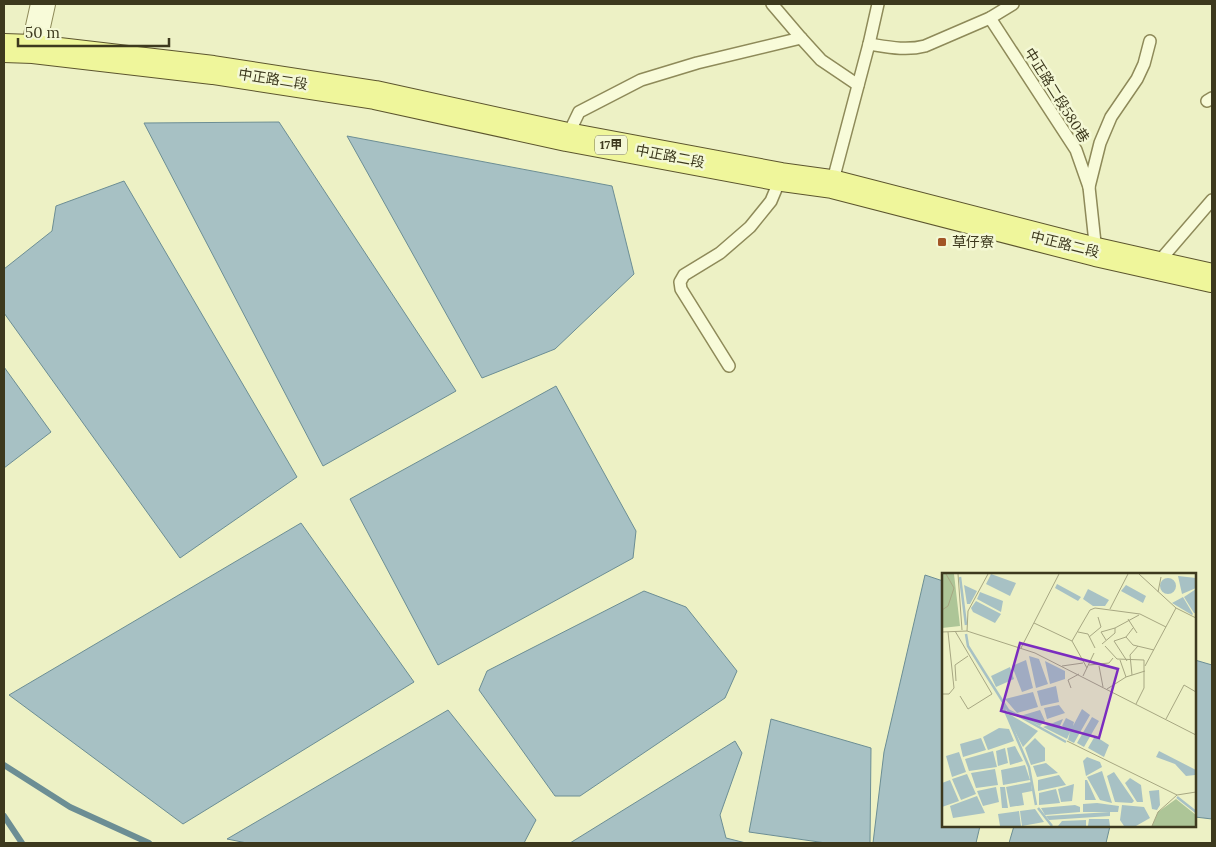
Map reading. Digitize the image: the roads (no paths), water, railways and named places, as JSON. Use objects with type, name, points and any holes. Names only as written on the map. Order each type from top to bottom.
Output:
[{"type":"main road","name":"中正路二段","points":[[4,48],[33,49],[213,70],[375,95],[567,137],[781,177],[832,184],[1096,252],[1212,278]]},
{"type":"street","points":[[33,49],[43,4]]},
{"type":"lane","points":[[772,4],[821,60],[858,85]]},
{"type":"lane","points":[[832,184],[878,4]]},
{"type":"lane","points":[[869,44],[901,49],[925,46],[990,18],[1013,4]]},
{"type":"lane","name":"中正路二段580巷","points":[[990,18],[1076,150],[1089,187],[1096,252]]},
{"type":"lane","points":[[567,137],[579,112],[640,80],[697,63],[800,38]]},
{"type":"lane","points":[[1089,187],[1100,143],[1111,117],[1137,79],[1144,64],[1150,41]]},
{"type":"lane","points":[[729,366],[681,290],[680,282],[684,275],[720,253],[750,227],[771,201],[781,177]]},
{"type":"lane","points":[[1155,266],[1212,200]]},
{"type":"water","points":[[279,122],[456,391],[323,466],[144,123]]},
{"type":"water","points":[[347,136],[612,186],[634,274],[555,349],[482,378]]},
{"type":"water","points":[[124,181],[297,477],[180,558],[4,313],[4,269],[52,231],[56,206]]},
{"type":"water","points":[[4,367],[51,432],[4,468]]},
{"type":"water","points":[[556,386],[636,531],[633,558],[438,665],[350,499]]},
{"type":"water","points":[[301,523],[414,682],[183,824],[9,695]]},
{"type":"water","points":[[925,575],[942,581],[942,827],[980,827],[976,843],[873,843],[884,752]]},
{"type":"water","points":[[644,591],[686,607],[737,671],[725,698],[580,796],[555,796],[479,690],[487,671]]},
{"type":"water","points":[[1196,660],[1212,665],[1212,819],[1196,817]]},
{"type":"water","points":[[448,710],[536,820],[524,843],[247,843],[227,839]]},
{"type":"water","points":[[771,719],[871,748],[870,843],[826,843],[749,832]]},
{"type":"water","points":[[735,741],[742,753],[720,815],[726,838],[746,843],[570,843]]},
{"type":"water","points":[[1014,827],[1110,827],[1106,843],[1009,843]]},
{"type":"waterway","points":[[4,765],[70,807],[149,843]]},
{"type":"waterway","points":[[4,816],[22,843]]},
{"type":"place","name":"草仔寮","points":[[942,242]]}]
